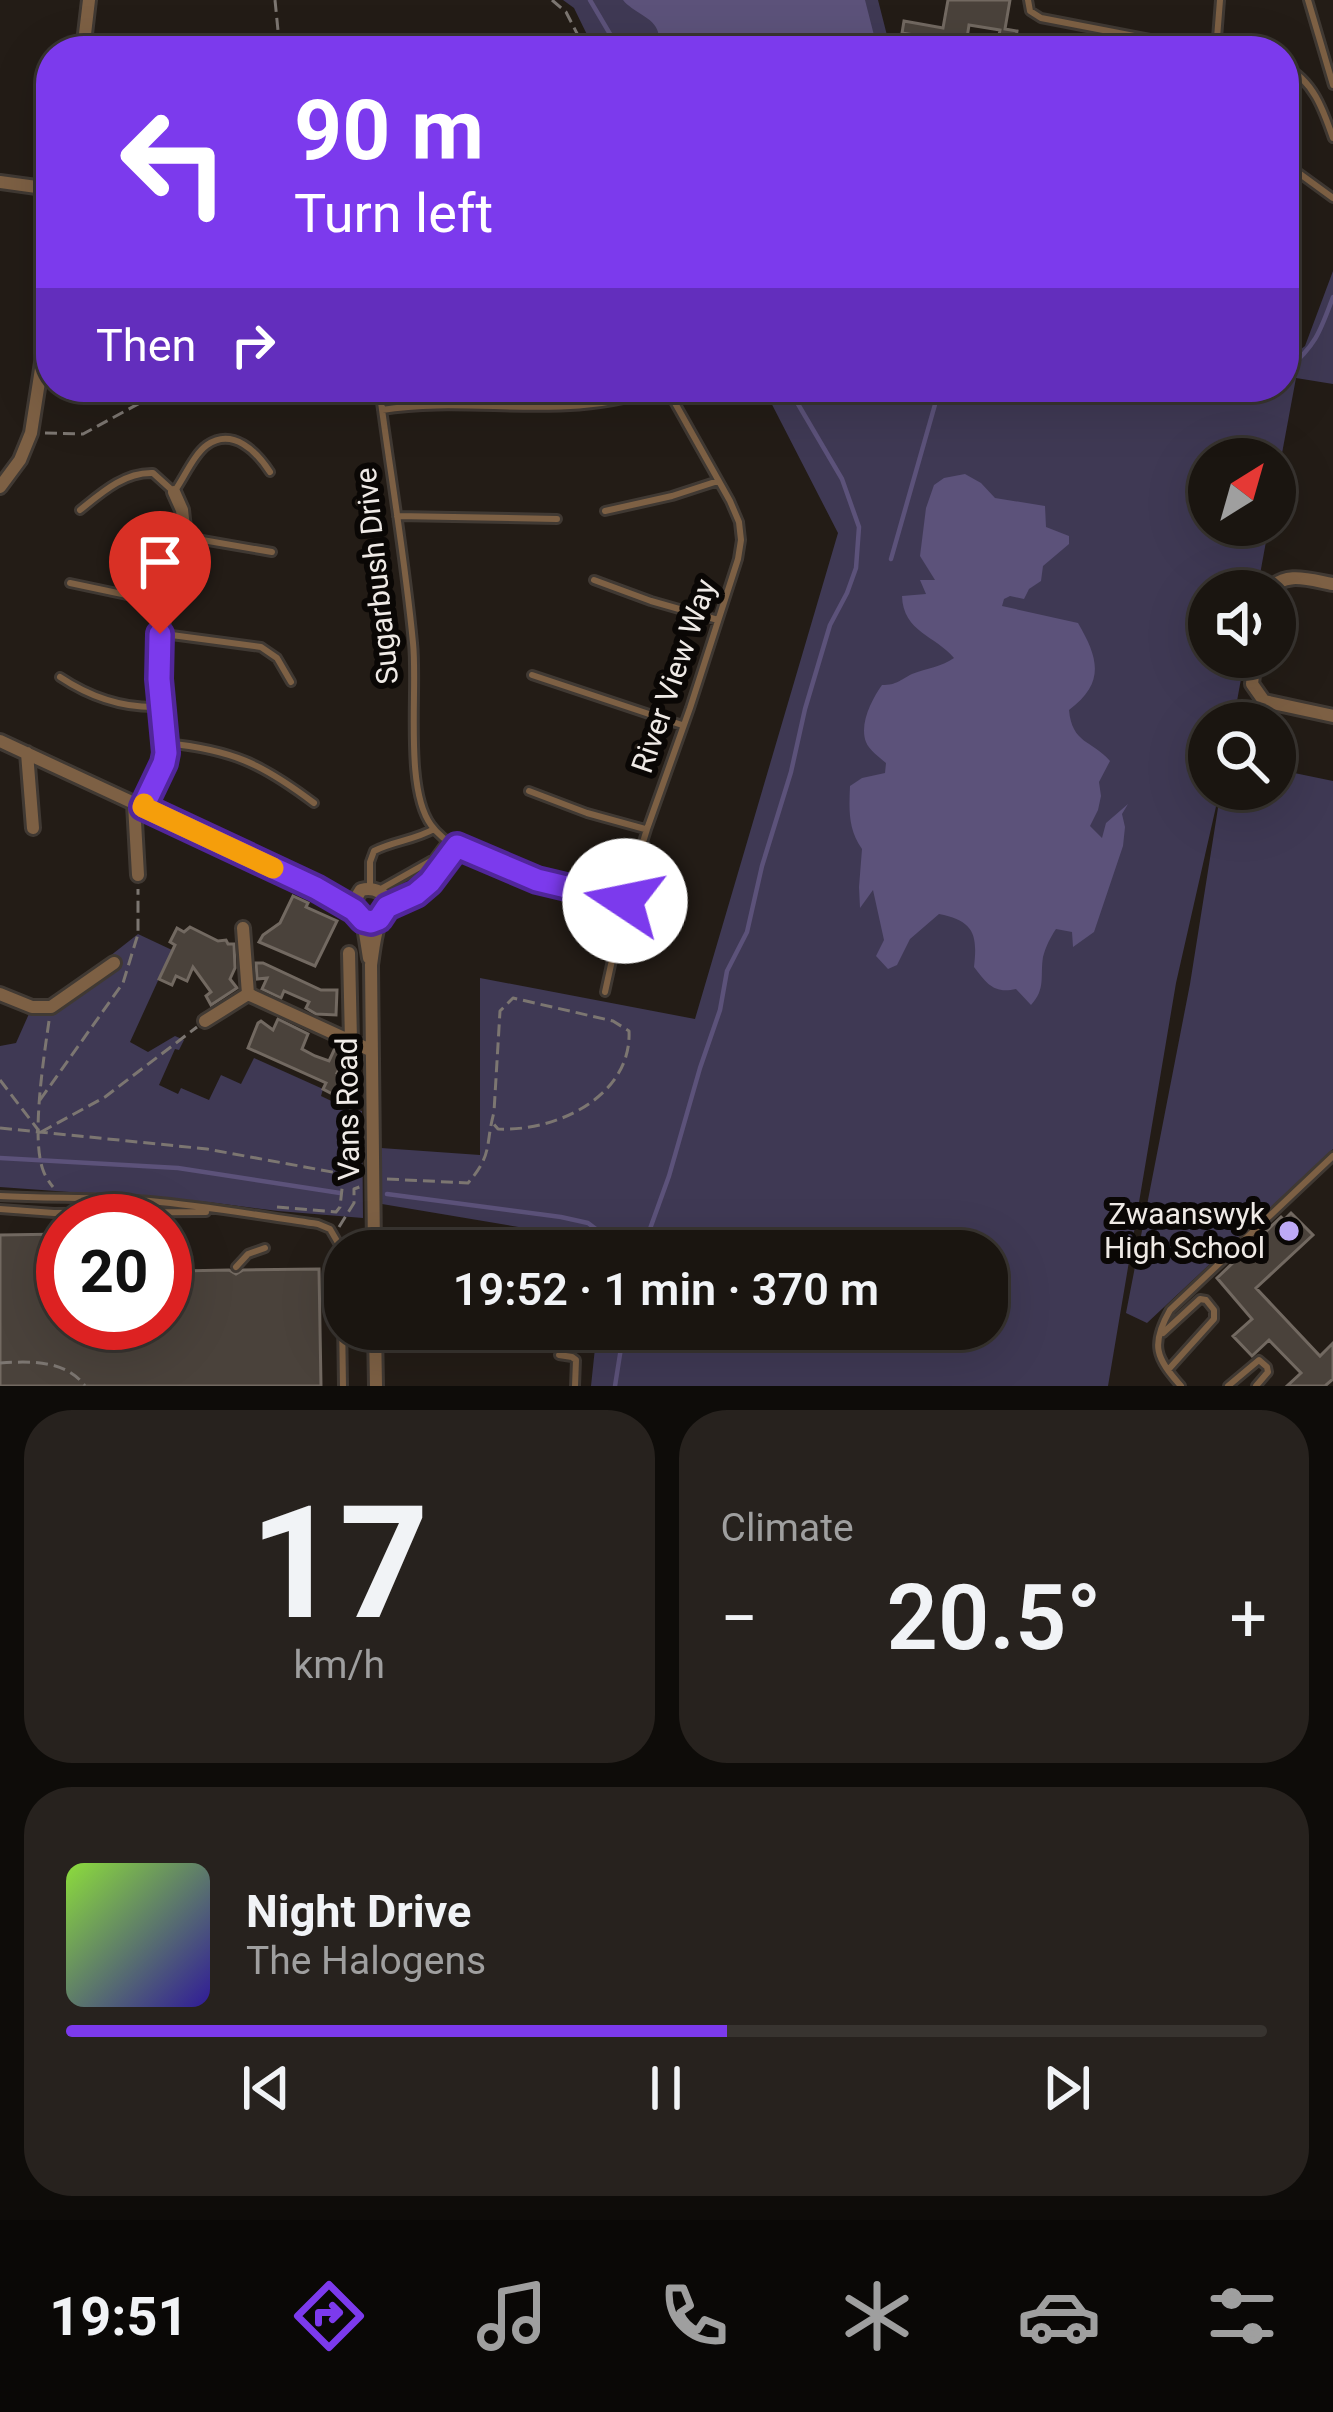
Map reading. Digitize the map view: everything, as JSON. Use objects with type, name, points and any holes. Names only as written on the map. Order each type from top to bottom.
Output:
[{"type":"street","points":[[85,36],[88,0]]},
{"type":"street","points":[[0,182],[36,188]]},
{"type":"street","points":[[2,481],[20,460],[36,401]]},
{"type":"street","points":[[138,875],[139,805],[164,763],[166,743],[160,634],[185,537],[175,492]]},
{"type":"street","points":[[1296,579],[1333,584]]},
{"type":"street","points":[[1253,678],[1264,701],[1333,716]]},
{"type":"street","points":[[0,741],[316,888],[371,922],[383,913],[386,900],[370,890],[316,888]]},
{"type":"street","points":[[27,753],[33,828]]},
{"type":"street","points":[[358,915],[356,896],[370,890]]},
{"type":"street","name":"Vans Road","points":[[372,1230],[368,1178],[371,965],[383,913]]},
{"type":"street","name":"Vans Road","points":[[358,915],[371,965]]},
{"type":"street","points":[[243,928],[248,994]]},
{"type":"street","points":[[349,953],[351,1041]]},
{"type":"street","points":[[0,994],[32,1007],[51,1007],[114,963]]},
{"type":"street","points":[[205,1021],[248,994]]},
{"type":"street","points":[[248,994],[370,1050]]},
{"type":"street","points":[[375,1350],[376,1386]]},
{"type":"lane","points":[[1028,0],[1030,10],[1041,18],[1135,36]]},
{"type":"lane","points":[[1216,36],[1220,0]]},
{"type":"lane","points":[[1308,0],[1333,85]]},
{"type":"lane","points":[[1299,76],[1312,89],[1333,138]]},
{"type":"lane","points":[[1299,173],[1333,198]]},
{"type":"lane","name":"Sugarbush Drive","points":[[381,402],[414,646],[414,756],[424,813],[434,829]]},
{"type":"lane","points":[[382,410],[599,402]]},
{"type":"lane","name":"River View Way","points":[[605,992],[646,830],[684,726],[741,540],[739,522],[673,402]]},
{"type":"lane","points":[[80,510],[106,489],[140,473],[156,475],[175,492],[203,448],[221,440],[248,446],[270,472]]},
{"type":"lane","points":[[605,512],[718,481]]},
{"type":"lane","points":[[397,515],[557,518]]},
{"type":"lane","points":[[185,537],[272,552]]},
{"type":"lane","points":[[594,580],[718,620]]},
{"type":"lane","points":[[70,583],[165,606]]},
{"type":"lane","points":[[160,634],[261,647],[277,658],[291,682]]},
{"type":"lane","points":[[532,675],[684,726]]},
{"type":"lane","points":[[60,677],[100,699],[161,707]]},
{"type":"lane","points":[[166,743],[242,758],[314,803]]},
{"type":"lane","points":[[529,791],[646,830]]},
{"type":"lane","points":[[448,840],[434,859],[370,890],[374,851],[434,829],[457,846],[537,880],[625,901]]},
{"type":"lane","points":[[383,913],[430,882],[457,846]]},
{"type":"lane","points":[[1181,1386],[1160,1360],[1157,1347],[1170,1310],[1333,1156]]},
{"type":"lane","points":[[0,1196],[154,1201],[318,1224],[329,1230]]},
{"type":"lane","points":[[0,1209],[234,1212]]},
{"type":"lane","points":[[236,1267],[248,1254],[265,1248]]},
{"type":"lane","points":[[1160,1335],[1200,1299],[1216,1313],[1167,1371]]},
{"type":"lane","points":[[342,1350],[343,1386]]},
{"type":"lane","points":[[559,1355],[576,1360],[575,1386]]},
{"type":"lane","points":[[1228,1386],[1259,1360],[1268,1372],[1256,1386]]},
{"type":"path","points":[[275,0],[279,36]]},
{"type":"path","points":[[552,0],[566,12],[578,36]]},
{"type":"path","points":[[31,433],[83,434],[142,402]]},
{"type":"path","points":[[40,1100],[123,983],[138,934],[138,875]]},
{"type":"path","points":[[335,1230],[354,1203],[354,1189],[368,1178],[468,1183],[486,1162],[500,1012],[514,998],[613,1021],[629,1030],[630,1049],[618,1075],[589,1106],[554,1122],[509,1130],[498,1129],[491,1121]]},
{"type":"path","points":[[41,1167],[40,1100],[51,1007]]},
{"type":"path","points":[[40,1132],[105,1097],[205,1021]]},
{"type":"path","points":[[274,1207],[336,1212],[341,1202],[352,1098],[351,1041]]},
{"type":"path","points":[[0,1080],[40,1132]]},
{"type":"path","points":[[0,1127],[207,1149],[343,1174]]},
{"type":"path","points":[[0,1363],[60,1365],[85,1386]]},
{"type":"shaded area","points":[[563,0],[878,0],[887,36],[588,36],[574,8]]},
{"type":"shaded area","points":[[623,0],[865,0],[874,36],[658,36],[648,18]]},
{"type":"shaded area","points":[[1333,271],[1333,384],[1299,378],[1299,351],[1305,346]]},
{"type":"shaded area","points":[[771,402],[1292,402],[1285,438],[1188,438],[1188,546],[1265,546],[1261,570],[1188,570],[1188,678],[1241,678],[1237,702],[1188,702],[1188,810],[1215,810],[1176,983],[1108,1386],[591,1386],[595,1350],[1008,1350],[1008,1230],[537,1230],[382,1204],[381,1148],[480,1155],[480,978],[695,1019],[838,533]]},
{"type":"shaded area","points":[[965,474],[995,498],[1045,506],[1046,527],[1069,536],[1069,544],[1043,566],[1041,581],[1024,599],[1010,596],[1002,606],[1078,623],[1091,648],[1095,670],[1089,690],[1069,710],[1071,721],[1079,736],[1110,761],[1099,782],[1101,796],[1090,826],[1102,838],[1106,823],[1128,804],[1122,814],[1123,846],[1094,932],[1073,947],[1072,932],[1056,929],[1043,957],[1039,993],[1031,1005],[1016,989],[996,989],[987,983],[974,967],[971,930],[939,914],[910,939],[897,965],[888,969],[876,956],[884,940],[873,890],[860,908],[862,849],[852,827],[850,786],[885,773],[886,763],[866,742],[865,720],[882,685],[954,658],[914,626],[902,596],[926,594],[920,580],[935,580],[920,556],[934,485]]},
{"type":"shaded area","points":[[1296,773],[1333,781],[1333,1149],[1147,1323],[1126,1313],[1190,984],[1218,810],[1296,810]]},
{"type":"shaded area","points":[[138,934],[172,950],[130,1042],[148,1052],[175,1036],[184,1040],[159,1085],[209,1100],[221,1075],[241,1084],[254,1058],[323,1089],[321,1096],[362,1111],[363,1218],[192,1201],[192,1194],[0,1187],[0,1046],[16,1043],[32,1007],[42,1009],[114,962],[110,956]]},
{"type":"building","points":[[948,0],[1010,0],[1005,29],[1017,31],[1016,36],[999,36],[1000,30],[969,25],[967,36],[902,33],[904,21],[943,28]]},
{"type":"building","points":[[293,896],[337,921],[315,966],[259,942],[280,923]]},
{"type":"building","points":[[190,927],[234,944],[235,968],[230,979],[237,988],[211,1005],[206,996],[211,992],[193,967],[187,981],[176,976],[172,985],[159,979],[175,945],[170,942],[177,928],[184,932]]},
{"type":"building","points":[[256,963],[321,990],[337,990],[336,1015],[316,1014],[306,1008],[309,1002],[284,991],[281,998],[262,989],[267,978],[257,979]]},
{"type":"building","points":[[278,1019],[308,1034],[302,1049],[315,1056],[329,1061],[336,1046],[348,1051],[337,1073],[349,1078],[340,1098],[323,1089],[326,1083],[248,1048],[258,1023],[273,1030]]},
{"type":"building","points":[[1291,1213],[1313,1235],[1256,1288],[1320,1356],[1333,1343],[1333,1379],[1325,1386],[1287,1386],[1301,1373],[1269,1340],[1252,1356],[1233,1336],[1252,1319],[1217,1278]]},
{"type":"building","points":[[36,1234],[36,1350],[192,1350],[192,1271],[236,1274],[319,1269],[321,1386],[0,1386],[0,1235]]},
{"type":"waterway","points":[[590,0],[611,36]]},
{"type":"waterway","points":[[1299,359],[1316,337],[1333,297]]},
{"type":"waterway","points":[[650,1230],[720,1010],[727,971],[747,932],[830,625],[856,568],[859,527],[842,479],[797,402]]},
{"type":"waterway","points":[[891,559],[936,402]]},
{"type":"waterway","points":[[0,1158],[178,1168],[340,1193]]},
{"type":"waterway","points":[[387,1194],[561,1217],[597,1230]]},
{"type":"waterway","points":[[615,1386],[621,1350]]},
{"type":"slow traffic","points":[[144,804],[273,868]]},
{"type":"place","name":"Zwaanswyk High School","points":[[1289,1231]]},
{"type":"route","points":[[160,634],[166,753],[143,807],[316,888],[371,922],[430,882],[457,846],[564,889],[625,901]]}]
